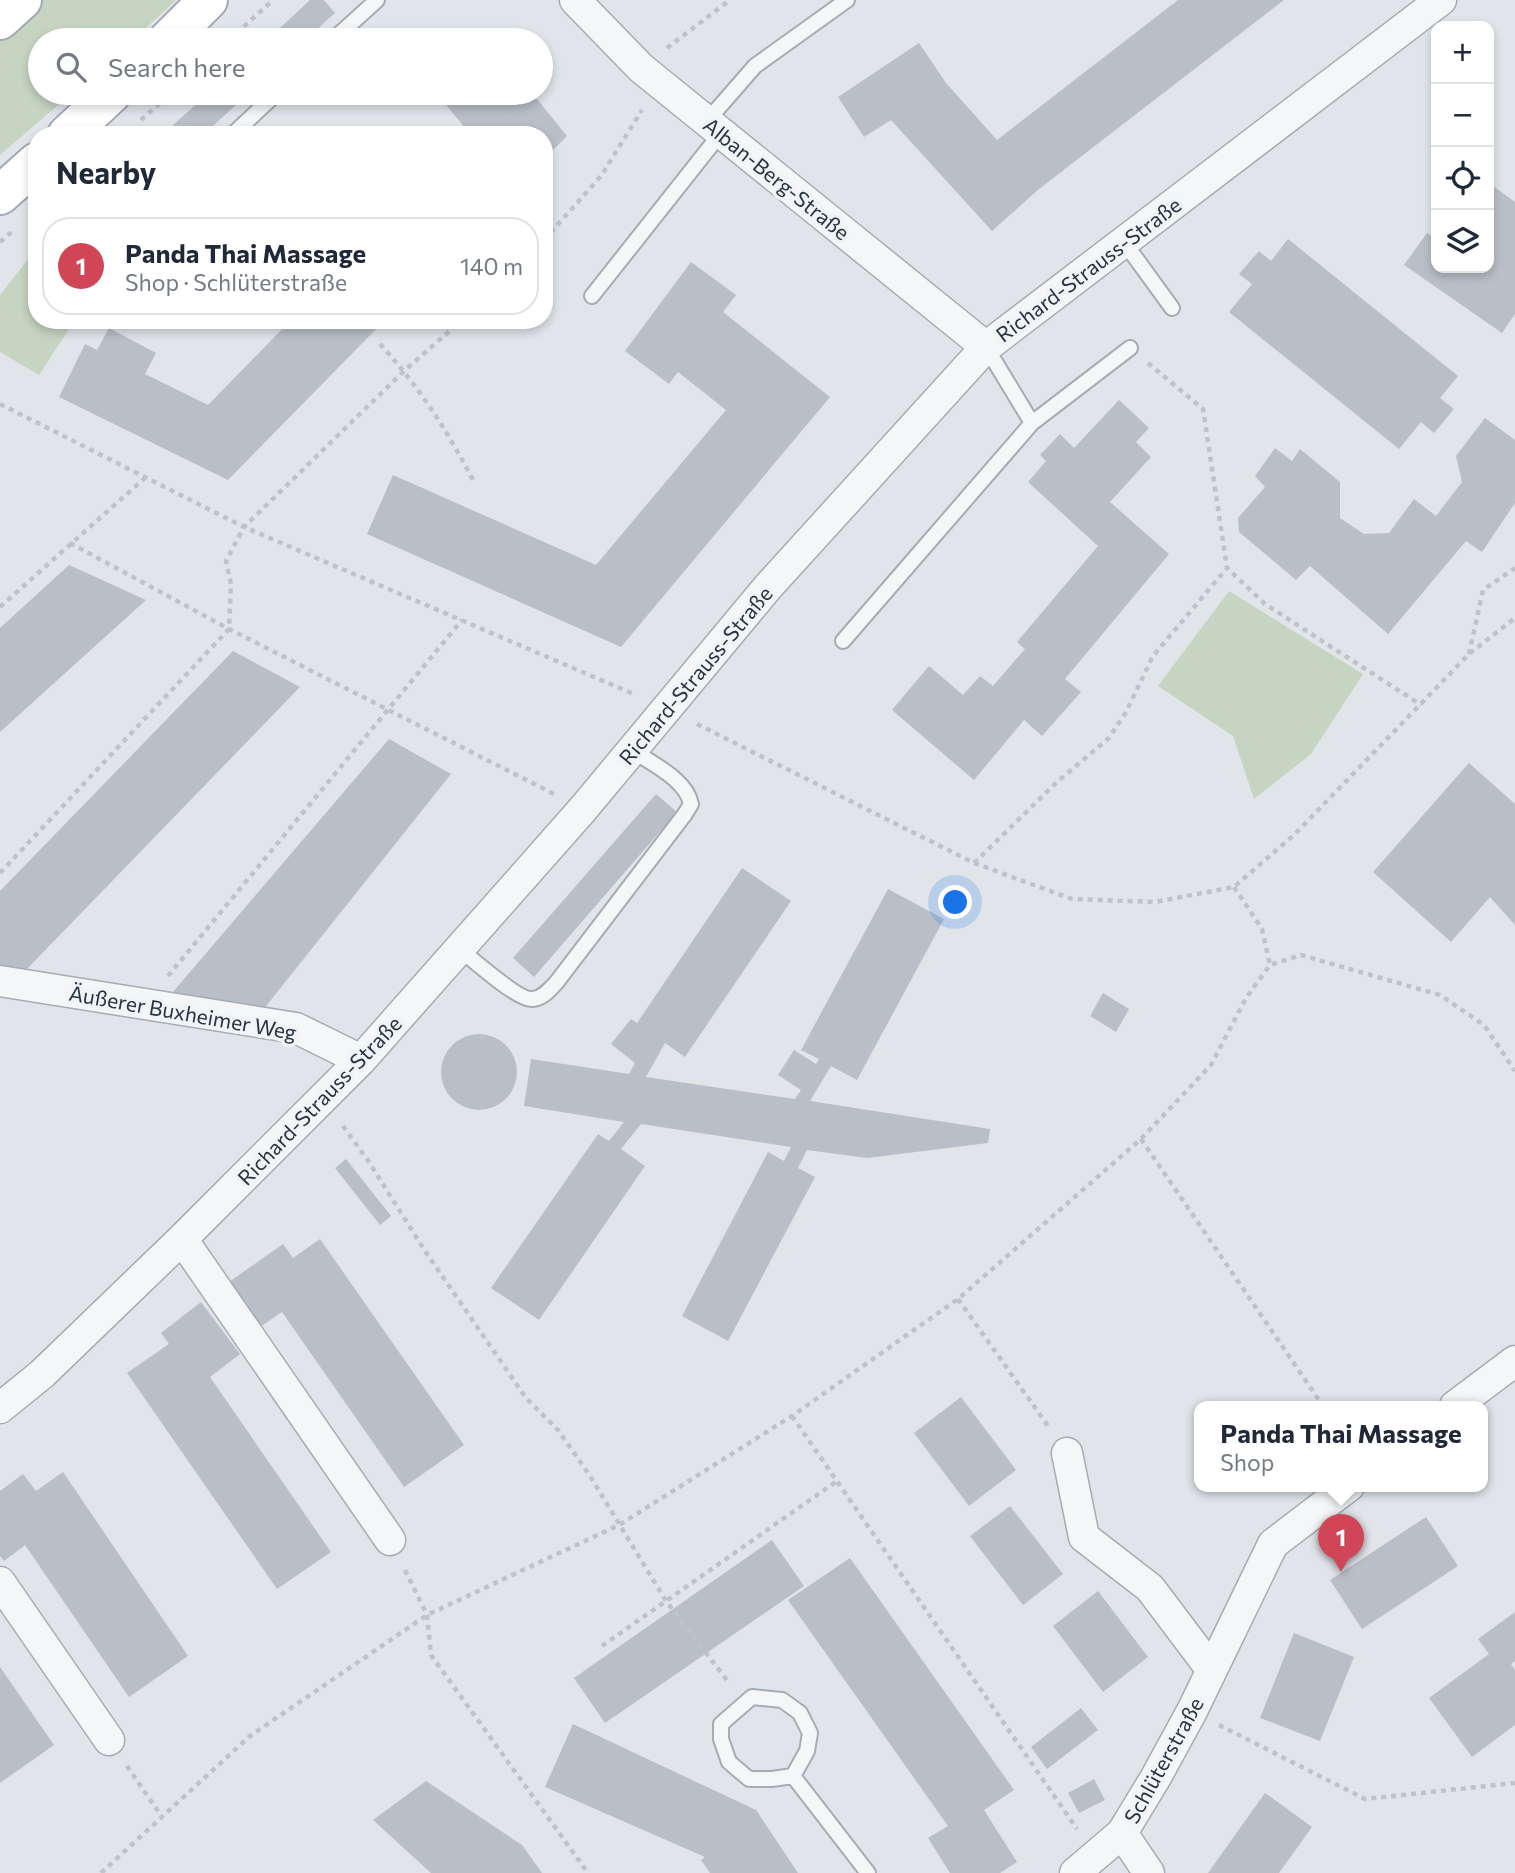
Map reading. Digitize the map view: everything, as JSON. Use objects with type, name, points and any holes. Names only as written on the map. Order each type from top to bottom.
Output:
[{"type":"main road","points":[[0,20],[22,0]]},
{"type":"main road","points":[[180,28],[208,0]]},
{"type":"main road","points":[[77,126],[100,105]]},
{"type":"main road","points":[[0,195],[28,170]]},
{"type":"street","name":"Alban-Berg-Straße","points":[[575,0],[641,68],[986,347]]},
{"type":"street","name":"Richard-Strauss-Straße","points":[[0,1408],[42,1374],[361,1060],[583,809],[767,588],[986,347],[1441,0]]},
{"type":"street","name":"Äußerer Buxheimer Weg","points":[[0,981],[296,1028],[361,1060]]},
{"type":"street","points":[[182,1239],[390,1540]]},
{"type":"street","points":[[1462,1401],[1515,1361]]},
{"type":"street","points":[[1067,1453],[1084,1537],[1150,1588],[1211,1669]]},
{"type":"street","name":"Schlüterstraße","points":[[1086,1865],[1122,1833],[1156,1777],[1192,1711],[1273,1544],[1341,1492]]},
{"type":"street","points":[[0,1583],[109,1740]]},
{"type":"street","points":[[1122,1833],[1149,1873]]},
{"type":"lane","points":[[346,28],[377,0]]},
{"type":"lane","points":[[592,296],[755,66],[847,0]]},
{"type":"lane","points":[[242,126],[264,105]]},
{"type":"lane","points":[[1124,242],[1172,308]]},
{"type":"lane","points":[[986,347],[1032,423]]},
{"type":"lane","points":[[844,641],[1032,423],[1130,348]]},
{"type":"lane","points":[[459,949],[527,999],[536,999],[556,983],[691,804],[683,786],[632,750]]},
{"type":"lane","points":[[752,1697],[782,1700],[800,1713],[810,1733],[807,1751],[793,1776],[749,1779],[729,1762],[721,1738],[721,1724],[752,1697]]},
{"type":"lane","points":[[793,1776],[868,1873]]},
{"type":"path","points":[[242,28],[273,0]]},
{"type":"path","points":[[641,68],[730,0]]},
{"type":"path","points":[[553,230],[601,176],[641,110],[666,88]]},
{"type":"path","points":[[134,126],[158,105]]},
{"type":"path","points":[[0,873],[229,629],[231,584],[226,561],[244,527],[404,371],[452,329]]},
{"type":"path","points":[[380,344],[404,371],[447,431],[474,482]]},
{"type":"path","points":[[1130,348],[1203,409],[1227,568],[1265,604],[1421,705]]},
{"type":"path","points":[[0,404],[244,527],[667,708],[974,863],[1072,899],[1155,902],[1234,887],[1295,834],[1469,654],[1515,618]]},
{"type":"path","points":[[0,607],[146,477]]},
{"type":"path","points":[[70,543],[229,629],[390,708],[583,809]]},
{"type":"path","points":[[974,863],[1057,782],[1109,738],[1126,712],[1153,656],[1227,568]]},
{"type":"path","points":[[1469,654],[1483,590],[1515,568]]},
{"type":"path","points":[[146,1003],[462,621]]},
{"type":"path","points":[[1234,887],[1262,929],[1270,965]]},
{"type":"path","points":[[101,1873],[250,1736],[427,1615],[619,1525],[792,1416],[958,1298],[1141,1139],[1211,1065],[1246,998],[1270,965],[1301,955],[1440,995],[1484,1025],[1515,1071]]},
{"type":"path","points":[[324,1099],[526,1398],[558,1430],[574,1453],[666,1601],[744,1702]]},
{"type":"path","points":[[1141,1139],[1320,1401]]},
{"type":"path","points":[[958,1298],[1067,1453]]},
{"type":"path","points":[[792,1416],[1086,1865]]},
{"type":"path","points":[[603,1646],[837,1481]]},
{"type":"path","points":[[390,1540],[427,1615],[431,1656],[588,1873]]},
{"type":"path","points":[[1192,1711],[1365,1799],[1515,1783]]},
{"type":"path","points":[[109,1740],[162,1817]]},
{"type":"green space","points":[[43,0],[176,0],[146,28],[28,28],[28,105],[58,105],[34,126],[28,126],[28,131],[0,155],[0,40]]},
{"type":"green space","points":[[28,259],[28,329],[69,329],[39,375],[0,352],[0,295]]},
{"type":"green space","points":[[1229,591],[1363,674],[1311,754],[1254,799],[1233,736],[1158,686]]},
{"type":"building","points":[[310,0],[324,0],[335,13],[318,28],[280,28]]},
{"type":"building","points":[[1178,0],[1284,0],[1039,189],[992,231],[891,120],[864,137],[838,97],[919,43],[946,83],[997,140]]},
{"type":"building","points":[[196,105],[236,105],[213,126],[173,125]]},
{"type":"building","points":[[446,105],[542,105],[567,136],[553,150],[553,126],[464,126]]},
{"type":"building","points":[[1494,187],[1515,202],[1515,314],[1502,333],[1404,265],[1427,233],[1431,236],[1431,273],[1494,273]]},
{"type":"building","points":[[1288,239],[1458,376],[1440,398],[1454,409],[1434,433],[1421,422],[1399,449],[1229,312],[1252,284],[1239,274],[1259,251],[1271,261]]},
{"type":"building","points":[[691,262],[736,295],[723,312],[830,397],[621,647],[367,534],[393,475],[596,565],[726,410],[678,372],[669,384],[625,351]]},
{"type":"building","points":[[111,329],[156,353],[145,374],[208,405],[282,329],[376,329],[228,480],[59,397],[85,344],[97,350]]},
{"type":"building","points":[[1119,400],[1149,428],[1136,442],[1151,457],[1110,502],[1169,554],[1065,679],[1081,692],[1042,736],[1024,720],[974,780],[892,710],[929,666],[963,695],[980,676],[993,686],[1025,649],[1017,642],[1098,546],[1028,482],[1046,461],[1040,455],[1060,434],[1074,448]]},
{"type":"building","points":[[1485,418],[1515,440],[1515,503],[1482,552],[1466,541],[1388,634],[1310,566],[1296,580],[1239,532],[1238,518],[1265,487],[1255,476],[1275,448],[1292,461],[1300,449],[1340,482],[1340,518],[1364,534],[1389,533],[1414,499],[1436,516],[1462,482],[1456,456]]},
{"type":"building","points":[[69,565],[146,600],[0,732],[0,628]]},
{"type":"building","points":[[233,651],[300,687],[27,969],[0,967],[0,891]]},
{"type":"building","points":[[389,739],[451,774],[259,1015],[166,1000]]},
{"type":"building","points":[[1469,763],[1515,804],[1515,925],[1490,897],[1451,942],[1373,872]]},
{"type":"building","points":[[656,794],[677,812],[534,977],[513,958]]},
{"type":"building","points":[[742,868],[791,901],[685,1057],[665,1043],[646,1077],[795,1099],[801,1090],[778,1075],[794,1050],[816,1064],[819,1059],[801,1050],[888,889],[944,919],[857,1080],[831,1066],[810,1101],[990,1129],[988,1143],[867,1158],[807,1150],[798,1168],[815,1177],[728,1341],[682,1316],[768,1152],[784,1161],[791,1147],[641,1124],[621,1149],[645,1166],[539,1320],[491,1288],[598,1134],[609,1141],[624,1122],[524,1106],[531,1059],[629,1074],[635,1063],[611,1044],[631,1019],[637,1023]]},
{"type":"building","points":[[1103,993],[1129,1009],[1116,1032],[1090,1016]]},
{"type":"building","points":[[479,1034],[493,1037],[506,1045],[514,1058],[517,1072],[514,1086],[506,1099],[493,1107],[479,1110],[465,1107],[452,1099],[444,1086],[441,1072],[444,1058],[452,1045],[465,1037]]},
{"type":"building","points":[[346,1159],[391,1216],[380,1225],[335,1168]]},
{"type":"building","points":[[320,1239],[464,1445],[404,1487],[282,1312],[260,1327],[229,1282],[283,1244],[293,1258]]},
{"type":"building","points":[[201,1302],[240,1354],[210,1377],[331,1552],[277,1589],[127,1373],[169,1344],[161,1333]]},
{"type":"building","points":[[961,1397],[1016,1470],[969,1506],[914,1433]]},
{"type":"building","points":[[63,1472],[188,1656],[129,1697],[25,1545],[4,1561],[0,1556],[0,1491],[23,1474],[36,1491]]},
{"type":"building","points":[[1010,1506],[1063,1574],[1023,1605],[970,1536]]},
{"type":"building","points":[[1426,1517],[1458,1566],[1362,1629],[1330,1580]]},
{"type":"building","points":[[772,1540],[804,1586],[605,1723],[574,1678]]},
{"type":"building","points":[[850,1558],[1014,1790],[984,1810],[1017,1862],[1000,1873],[950,1873],[928,1838],[948,1826],[788,1600]]},
{"type":"building","points":[[1098,1591],[1148,1657],[1103,1692],[1053,1626]]},
{"type":"building","points":[[1515,1612],[1515,1661],[1511,1664],[1515,1670],[1515,1725],[1472,1757],[1429,1698],[1489,1654],[1478,1639]]},
{"type":"building","points":[[1294,1633],[1354,1657],[1320,1741],[1260,1718]]},
{"type":"building","points":[[0,1667],[54,1745],[0,1783]]},
{"type":"building","points":[[1081,1708],[1098,1730],[1047,1769],[1031,1747]]},
{"type":"building","points":[[573,1724],[756,1810],[798,1873],[710,1873],[701,1860],[705,1857],[545,1787]]},
{"type":"building","points":[[1094,1779],[1105,1800],[1079,1813],[1068,1793]]},
{"type":"building","points":[[426,1781],[522,1845],[542,1873],[431,1873],[373,1820]]},
{"type":"building","points":[[1265,1793],[1312,1827],[1279,1873],[1208,1873]]},
{"type":"place","name":"Panda Thai Massage","points":[[1341,1572]]}]
